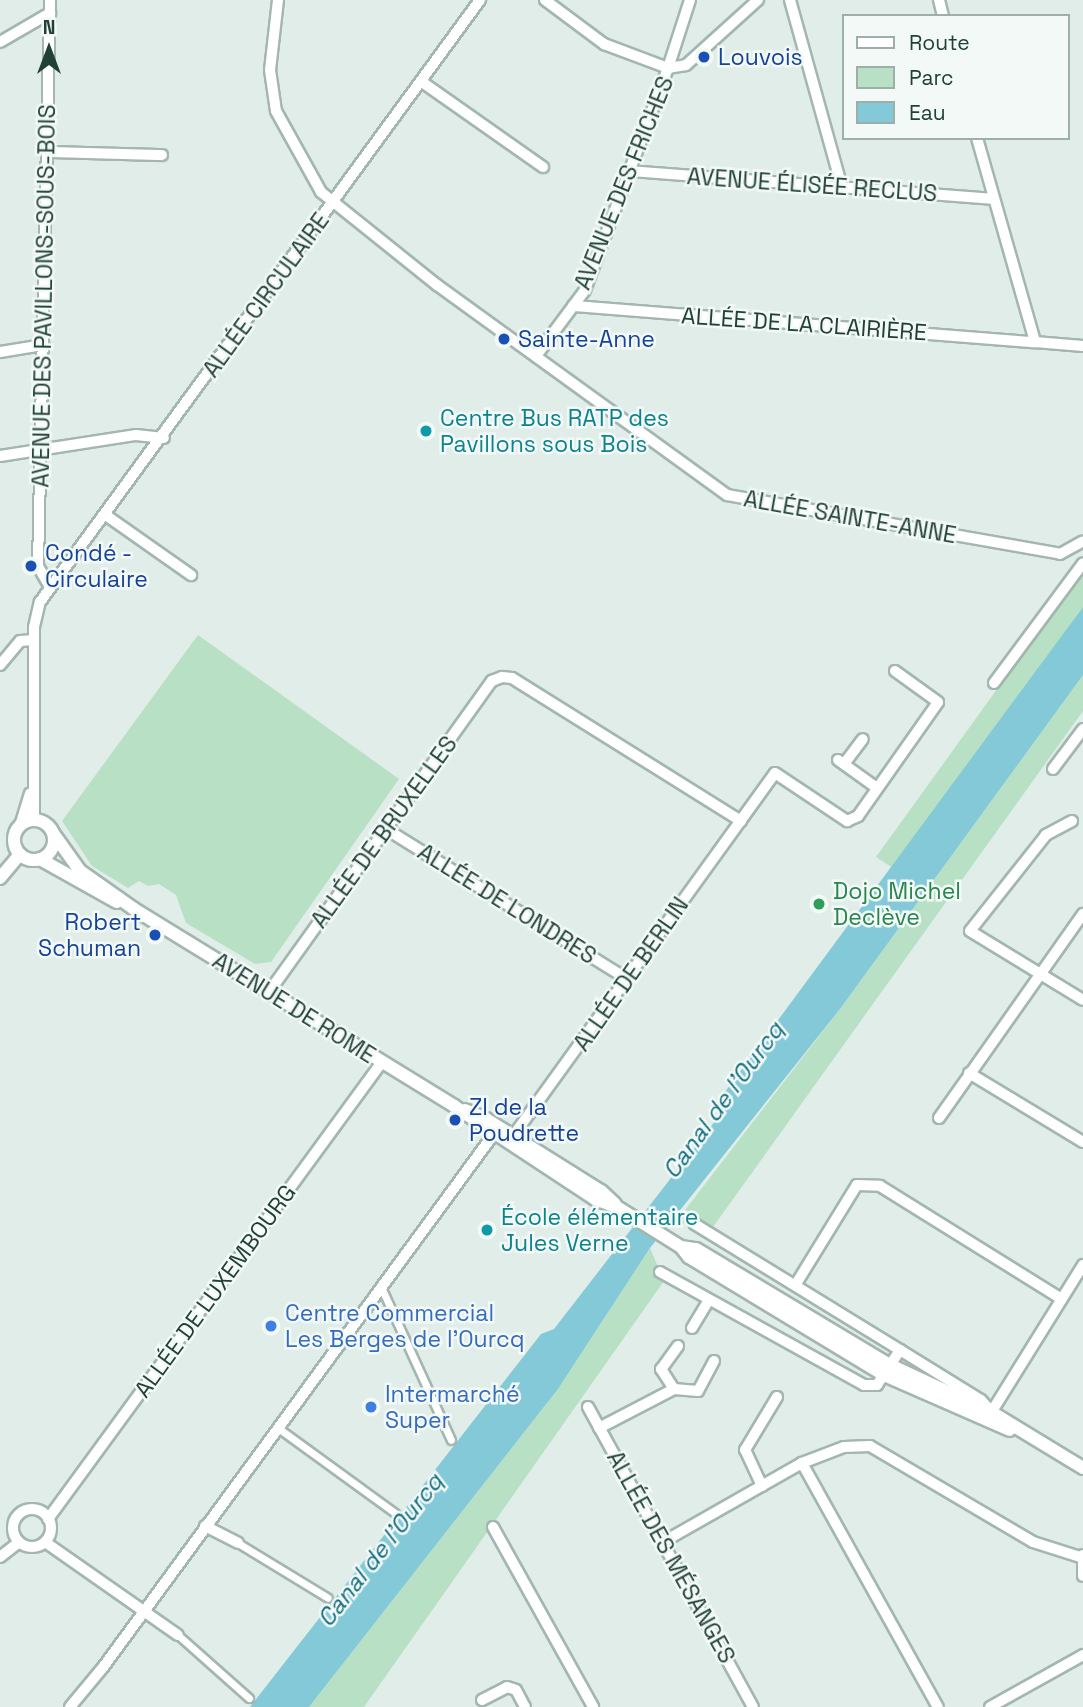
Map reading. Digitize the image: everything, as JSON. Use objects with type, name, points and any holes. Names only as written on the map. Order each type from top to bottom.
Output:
[{"type":"street","name":"AVENUE DES PAVILLONS-SOUS-BOIS","points":[[50,0],[38,566],[50,587]]},
{"type":"street","name":"ALLÉE SAINTE-ANNE","points":[[278,0],[270,71],[276,111],[303,167],[332,204],[727,495],[1060,554],[1083,541]]},
{"type":"street","name":"ALLÉE CIRCULAIRE","points":[[31,790],[34,640],[40,602],[107,516],[480,0]]},
{"type":"street","points":[[545,0],[604,44],[668,68],[690,0]]},
{"type":"street","name":"AVENUE DES FRICHES","points":[[536,356],[585,290],[668,68],[686,65],[758,0]]},
{"type":"street","points":[[790,0],[842,188]]},
{"type":"street","points":[[0,42],[50,13]]},
{"type":"street","points":[[422,82],[543,167]]},
{"type":"street","points":[[977,140],[1035,342]]},
{"type":"street","points":[[47,152],[162,155]]},
{"type":"street","name":"AVENUE ÉLISÉE RECLUS","points":[[631,171],[993,199]]},
{"type":"street","name":"ALLÉE DE LA CLAIRIÈRE","points":[[573,306],[1083,346]]},
{"type":"street","points":[[0,352],[43,345]]},
{"type":"street","points":[[0,456],[40,452],[136,435],[164,438]]},
{"type":"street","points":[[107,516],[191,575]]},
{"type":"street","points":[[994,683],[1083,563]]},
{"type":"street","points":[[0,665],[20,640],[34,640]]},
{"type":"street","points":[[863,739],[841,762],[877,788],[938,702],[895,671]]},
{"type":"street","name":"ALLÉE DE BRUXELLES","points":[[269,992],[492,681],[502,677],[512,678],[741,821]]},
{"type":"street","points":[[1053,769],[1083,729]]},
{"type":"street","name":"ALLÉE DE BERLIN","points":[[514,1137],[775,773],[847,821],[858,816],[877,788]]},
{"type":"street","points":[[31,790],[34,821]]},
{"type":"street","points":[[31,790],[15,843],[20,853],[40,859],[53,846],[53,833],[34,821]]},
{"type":"street","points":[[20,826],[34,821]]},
{"type":"street","points":[[1072,821],[1046,835],[970,930],[1083,1000]]},
{"type":"street","name":"ALLÉE DE LONDRES","points":[[386,829],[627,979]]},
{"type":"street","name":"AVENUE DE ROME","points":[[53,833],[80,871],[134,909],[454,1106],[514,1137],[601,1191],[621,1209]]},
{"type":"street","points":[[0,878],[20,853]]},
{"type":"street","name":"AVENUE DE ROME","points":[[40,859],[134,909]]},
{"type":"street","points":[[939,1118],[1083,914]]},
{"type":"street","name":"ALLÉE DE LUXEMBOURG","points":[[48,1519],[382,1062]]},
{"type":"street","points":[[969,1073],[1083,1142]]},
{"type":"street","name":"AVENUE DE ROME","points":[[454,1106],[473,1123],[595,1199],[621,1209]]},
{"type":"street","points":[[473,1123],[508,1140],[514,1137]]},
{"type":"street","points":[[70,1707],[493,1135]]},
{"type":"street","points":[[796,1284],[857,1185],[880,1185],[1060,1298]]},
{"type":"street","points":[[621,1209],[681,1247],[696,1249],[887,1370],[1034,1437],[1083,1468]]},
{"type":"street","points":[[694,1224],[796,1284],[981,1400],[988,1417]]},
{"type":"street","points":[[988,1417],[1083,1265]]},
{"type":"street","points":[[660,1272],[864,1385],[877,1385],[900,1350]]},
{"type":"street","points":[[382,1287],[451,1440]]},
{"type":"street","points":[[692,1328],[709,1300]]},
{"type":"street","points":[[674,1389],[662,1369],[678,1346]]},
{"type":"street","points":[[599,1428],[674,1389],[698,1391],[714,1361]]},
{"type":"street","points":[[762,1486],[745,1450],[777,1397]]},
{"type":"street","name":"ALLÉE DES MÉSANGES","points":[[588,1407],[753,1707]]},
{"type":"street","points":[[278,1428],[395,1513]]},
{"type":"street","points":[[663,1542],[802,1463],[844,1447],[870,1446],[1033,1542],[1083,1557],[1083,1576]]},
{"type":"street","points":[[802,1463],[938,1707]]},
{"type":"street","points":[[32,1509],[48,1519],[51,1531],[45,1542],[35,1547],[19,1542],[13,1531],[20,1513],[32,1509]]},
{"type":"street","points":[[205,1526],[328,1598]]},
{"type":"street","points":[[493,1527],[593,1707]]},
{"type":"street","points":[[0,1557],[19,1542]]},
{"type":"street","points":[[45,1542],[178,1635],[249,1698]]},
{"type":"street","points":[[989,1707],[1083,1655]]},
{"type":"street","points":[[482,1700],[507,1687],[516,1690],[525,1707]]},
{"type":"green space","points":[[1083,570],[1083,607],[893,868],[876,857]]},
{"type":"green space","points":[[198,635],[399,779],[271,962],[255,964],[186,923],[176,895],[159,884],[148,886],[139,881],[128,888],[92,866],[62,821]]},
{"type":"green space","points":[[1083,675],[1083,711],[713,1227],[671,1222],[682,1214],[840,1009]]},
{"type":"green space","points":[[650,1248],[664,1281],[364,1707],[309,1707],[558,1389]]},
{"type":"water","name":"Canal de l'Ourcq","points":[[1083,607],[1083,675],[840,1009],[650,1248],[558,1389],[309,1707],[250,1707],[541,1334],[554,1329],[719,1116],[725,1092]]},
{"type":"place","name":"Louvois","points":[[704,57]]},
{"type":"place","name":"Sainte-Anne","points":[[504,339]]},
{"type":"place","name":"Centre Bus RATP des Pavillons sous Bois","points":[[426,431]]},
{"type":"place","name":"Condé - Circulaire","points":[[31,566]]},
{"type":"place","name":"Dojo Michel Declève","points":[[819,904]]},
{"type":"place","name":"Robert Schuman","points":[[155,935]]},
{"type":"place","name":"ZI de la Poudrette","points":[[455,1120]]},
{"type":"place","name":"École élémentaire Jules Verne","points":[[487,1230]]},
{"type":"place","name":"Centre Commercial Les Berges de l'Ourcq","points":[[271,1326]]},
{"type":"place","name":"Intermarché Super","points":[[371,1407]]}]
